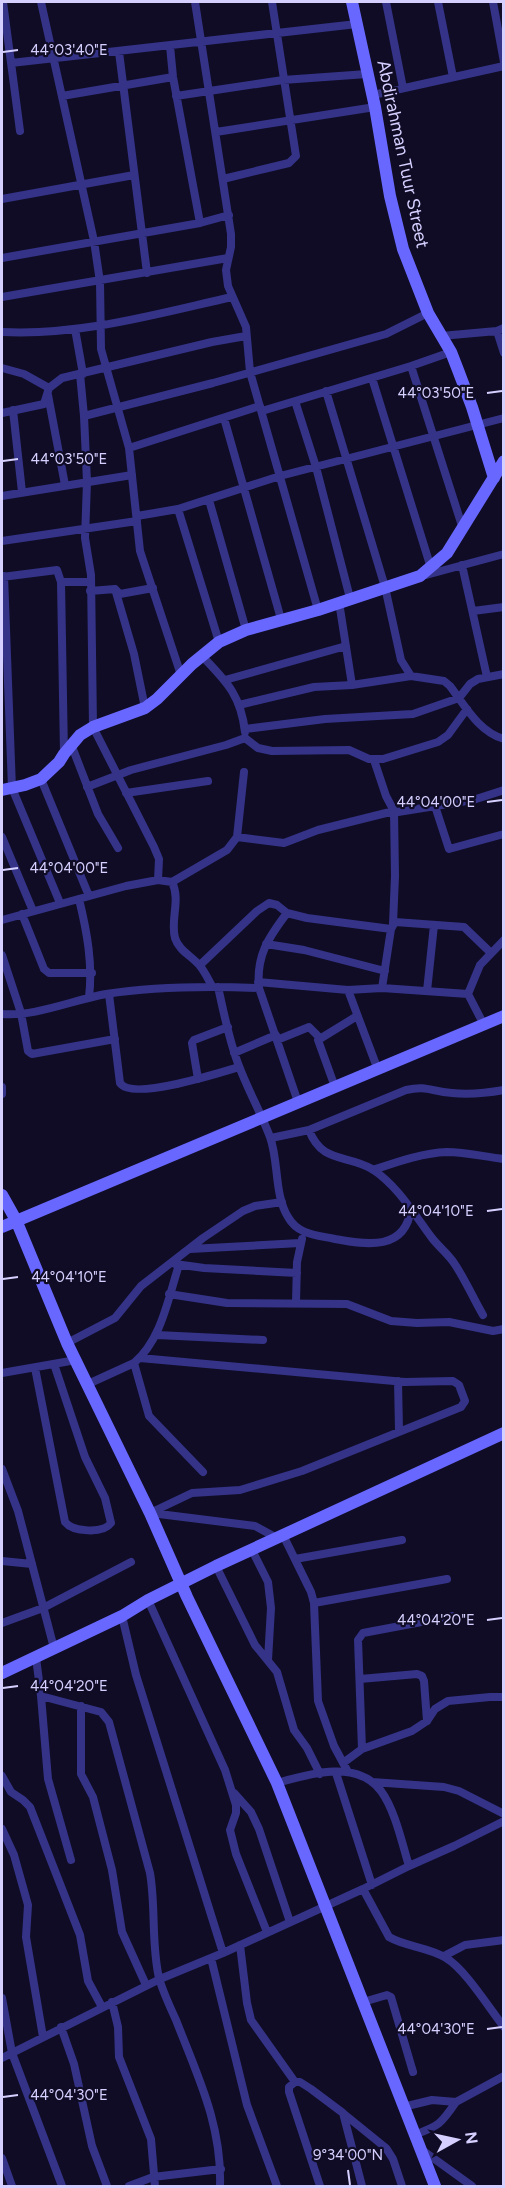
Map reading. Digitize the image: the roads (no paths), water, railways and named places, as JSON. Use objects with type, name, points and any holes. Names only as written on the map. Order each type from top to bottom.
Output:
[{"type":"street","points":[[3,2],[20,131]]},
{"type":"street","points":[[41,2],[94,242],[100,282],[101,349],[129,448],[140,550],[181,675]]},
{"type":"street","points":[[195,2],[232,241],[226,270],[228,286],[245,323],[250,372],[318,610]]},
{"type":"street","points":[[223,179],[293,161],[296,156],[272,2]]},
{"type":"street","name":"Abdirahman Tuur Street","points":[[352,2],[374,101],[390,196],[403,249],[428,313],[451,352],[478,424],[494,478]]},
{"type":"street","points":[[386,2],[403,88]]},
{"type":"street","points":[[438,2],[453,76]]},
{"type":"street","points":[[216,132],[290,121],[374,101],[403,88],[504,64],[493,2]]},
{"type":"street","points":[[11,63],[357,24]]},
{"type":"street","points":[[170,46],[176,96],[200,223]]},
{"type":"street","points":[[119,52],[147,273]]},
{"type":"street","points":[[176,96],[283,80],[367,74]]},
{"type":"street","points":[[62,96],[173,77]]},
{"type":"street","points":[[2,199],[134,175]]},
{"type":"street","points":[[2,258],[229,216]]},
{"type":"street","points":[[2,297],[100,282],[228,258]]},
{"type":"street","points":[[2,332],[33,333],[99,327],[232,297]]},
{"type":"street","points":[[84,416],[386,334],[428,313]]},
{"type":"street","points":[[75,329],[81,374],[87,482],[85,538],[90,566],[93,727],[159,859],[158,880]]},
{"type":"street","points":[[441,336],[500,330],[504,353]]},
{"type":"street","points":[[2,412],[44,404],[49,391],[62,378],[246,336]]},
{"type":"street","points":[[129,448],[224,418],[295,401],[451,352]]},
{"type":"street","points":[[411,366],[463,529]]},
{"type":"street","points":[[2,368],[24,374],[49,391],[65,486]]},
{"type":"street","points":[[372,378],[431,568]]},
{"type":"street","points":[[326,391],[385,587],[398,652],[411,676]]},
{"type":"street","points":[[295,401],[316,467],[344,600],[346,646],[352,685]]},
{"type":"street","points":[[13,410],[22,492]]},
{"type":"street","points":[[224,418],[281,620]]},
{"type":"street","points":[[2,541],[137,519],[178,509],[347,458],[504,418]]},
{"type":"street","points":[[420,576],[447,553],[504,461]]},
{"type":"street","points":[[2,496],[132,475]]},
{"type":"street","points":[[209,500],[246,630]]},
{"type":"street","points":[[178,509],[219,642]]},
{"type":"street","points":[[7,789],[41,779],[59,762],[80,735],[93,727],[145,708],[158,699],[181,675],[219,642],[246,630],[318,610],[420,576],[504,554]]},
{"type":"street","points":[[462,565],[487,677]]},
{"type":"street","points":[[60,903],[7,789],[3,577],[57,570],[61,582],[67,749],[98,814],[118,848]]},
{"type":"street","points":[[61,582],[115,589],[120,594],[153,588]]},
{"type":"street","points":[[115,589],[134,654],[145,708]]},
{"type":"street","points":[[473,611],[504,608]]},
{"type":"street","points":[[225,680],[346,646]]},
{"type":"street","points":[[202,656],[230,685],[239,705],[245,733],[258,748],[272,751],[350,750],[374,760],[438,742],[448,735],[467,710]]},
{"type":"street","points":[[87,787],[117,775],[226,745],[245,733],[325,719],[413,714],[459,698],[470,684],[487,677],[504,674]]},
{"type":"street","points":[[239,705],[314,687],[352,685],[411,676],[444,681],[467,710],[487,730],[494,736],[504,739]]},
{"type":"street","points":[[374,760],[386,796],[394,811],[395,876],[392,927],[382,988]]},
{"type":"street","points":[[2,920],[60,903],[158,880],[172,882],[226,850],[237,837],[244,772]]},
{"type":"street","points":[[41,779],[89,896]]},
{"type":"street","points":[[126,793],[208,781]]},
{"type":"street","points":[[237,837],[284,843],[318,830],[394,811],[473,800],[504,790]]},
{"type":"street","points":[[435,806],[449,849],[504,834]]},
{"type":"street","points":[[2,837],[33,911]]},
{"type":"street","points":[[172,882],[176,891],[173,921],[175,940],[183,951],[200,965],[215,986],[234,1053],[271,1138],[282,1202],[287,1217],[304,1233],[361,1244],[384,1242],[403,1231],[411,1208]]},
{"type":"street","points":[[79,899],[92,973],[89,997]]},
{"type":"street","points":[[200,965],[257,911],[269,903],[277,904],[287,913],[308,918],[392,927]]},
{"type":"street","points":[[287,913],[266,944],[260,957],[257,974],[298,1102]]},
{"type":"street","points":[[22,915],[44,969],[49,973],[92,973]]},
{"type":"street","points":[[392,927],[398,921],[464,927],[490,952]]},
{"type":"street","points":[[427,991],[434,925]]},
{"type":"street","points":[[484,1024],[468,994],[474,975],[490,952],[504,940]]},
{"type":"street","points":[[266,944],[304,950],[385,971]]},
{"type":"street","points":[[2,955],[21,1013],[26,1049],[32,1054],[115,1039]]},
{"type":"street","points":[[2,1014],[21,1013],[109,994],[215,986],[259,985],[348,990],[382,988],[468,994]]},
{"type":"street","points":[[348,990],[378,1070]]},
{"type":"street","points":[[109,994],[120,1083],[123,1087],[129,1089],[164,1086],[198,1079],[239,1066]]},
{"type":"street","points":[[319,1037],[357,1016]]},
{"type":"street","points":[[2,1227],[504,1016]]},
{"type":"street","points":[[198,1079],[192,1043],[194,1040],[228,1027]]},
{"type":"street","points":[[234,1053],[307,1027],[311,1028],[319,1037],[318,1042],[335,1087]]},
{"type":"street","points":[[2,1087],[2,1094]]},
{"type":"street","points":[[271,1138],[309,1130],[405,1090],[429,1088],[453,1094],[504,1090]]},
{"type":"street","points":[[309,1130],[317,1147],[373,1170],[400,1194],[434,1240],[453,1261],[483,1315]]},
{"type":"street","points":[[373,1170],[402,1160],[436,1153],[461,1153],[504,1159]]},
{"type":"street","points":[[2,1195],[16,1220],[67,1343],[277,1783],[435,2187]]},
{"type":"street","points":[[67,1343],[115,1318],[141,1286],[188,1249],[243,1211],[255,1206],[282,1202]]},
{"type":"street","points":[[296,1303],[300,1243],[304,1233]]},
{"type":"street","points":[[188,1249],[300,1243]]},
{"type":"street","points":[[169,1263],[238,1271],[297,1273]]},
{"type":"street","points":[[88,1384],[137,1360],[157,1335],[179,1265]]},
{"type":"street","points":[[169,1294],[227,1303],[348,1304],[391,1321],[449,1323],[494,1331],[504,1329]]},
{"type":"street","points":[[157,1335],[263,1340]]},
{"type":"street","points":[[2,1373],[76,1360]]},
{"type":"street","points":[[137,1360],[398,1381],[453,1382],[459,1385],[465,1401],[462,1407],[302,1472],[240,1490],[192,1493],[150,1513]]},
{"type":"street","points":[[137,1360],[149,1416],[203,1472]]},
{"type":"street","points":[[35,1368],[65,1522],[74,1530],[102,1530],[109,1527],[111,1523],[105,1498],[85,1457],[54,1364]]},
{"type":"street","points":[[398,1381],[399,1431]]},
{"type":"street","points":[[2,1673],[122,1616],[148,1600],[216,1566],[504,1432]]},
{"type":"street","points":[[2,1468],[18,1511],[54,1648]]},
{"type":"street","points":[[150,1513],[255,1526],[280,1536],[295,1559],[311,1592],[314,1603],[318,1701],[334,1746],[348,1772]]},
{"type":"street","points":[[295,1559],[402,1540]]},
{"type":"street","points":[[252,1550],[268,1582],[271,1608],[268,1660]]},
{"type":"street","points":[[2,1561],[32,1564]]},
{"type":"street","points":[[2,1623],[43,1608],[131,1562]]},
{"type":"street","points":[[216,1566],[255,1645],[277,1672],[294,1730],[307,1748],[320,1774]]},
{"type":"street","points":[[314,1603],[447,1579]]},
{"type":"street","points":[[148,1600],[234,1793],[236,1814],[230,1830],[236,1854],[267,1932]]},
{"type":"street","points":[[122,1616],[136,1675],[223,1953]]},
{"type":"street","points":[[362,1749],[358,1640],[363,1633],[453,1616]]},
{"type":"street","points":[[36,1658],[48,1779],[71,1860]]},
{"type":"street","points":[[360,1679],[417,1674],[422,1676],[427,1720]]},
{"type":"street","points":[[41,1696],[101,1712],[109,1722],[150,1873],[154,1896],[154,1941],[160,1979],[212,2114],[221,2169],[220,2187]]},
{"type":"street","points":[[343,1763],[362,1749],[412,1731],[427,1720],[435,1709],[448,1701],[504,1697]]},
{"type":"street","points":[[81,1706],[81,1774],[93,1797],[112,1870],[122,1932],[146,1985]]},
{"type":"street","points":[[277,1783],[320,1774],[348,1772],[371,1782],[381,1791],[390,1806],[409,1866]]},
{"type":"street","points":[[336,1773],[367,1887],[389,1937],[444,1956],[456,1964],[504,2027]]},
{"type":"street","points":[[2,1776],[11,1792],[30,1807],[80,1935],[88,1981],[102,2007]]},
{"type":"street","points":[[371,1782],[452,1789],[504,1814]]},
{"type":"street","points":[[234,1793],[251,1812],[259,1829],[290,1922]]},
{"type":"street","points":[[2,2058],[146,1985],[223,1953],[504,1821]]},
{"type":"street","points":[[2,1829],[14,1855],[28,1905],[26,1937],[43,2037]]},
{"type":"street","points":[[444,1956],[465,1945],[504,1940]]},
{"type":"street","points":[[240,1945],[251,2020],[295,2082]]},
{"type":"street","points":[[211,1958],[247,2105],[277,2187]]},
{"type":"street","points":[[363,2002],[387,1995],[391,1997],[413,2072]]},
{"type":"street","points":[[2,1998],[12,2053],[62,2187]]},
{"type":"street","points":[[112,2002],[118,2027],[120,2057],[151,2139],[155,2187]]},
{"type":"street","points":[[61,2027],[74,2064],[92,2146],[107,2187]]},
{"type":"street","points":[[414,2135],[443,2122],[456,2102],[504,2076]]},
{"type":"street","points":[[320,2187],[289,2092],[289,2087],[295,2082],[300,2082],[311,2089],[386,2148],[393,2159],[402,2187]]},
{"type":"street","points":[[403,2108],[432,2100],[456,2102]]},
{"type":"street","points":[[343,2113],[362,2187]]},
{"type":"street","points":[[419,2148],[472,2187]]},
{"type":"street","points":[[2,2157],[12,2187]]},
{"type":"street","points":[[129,2187],[153,2177],[221,2169]]}]
